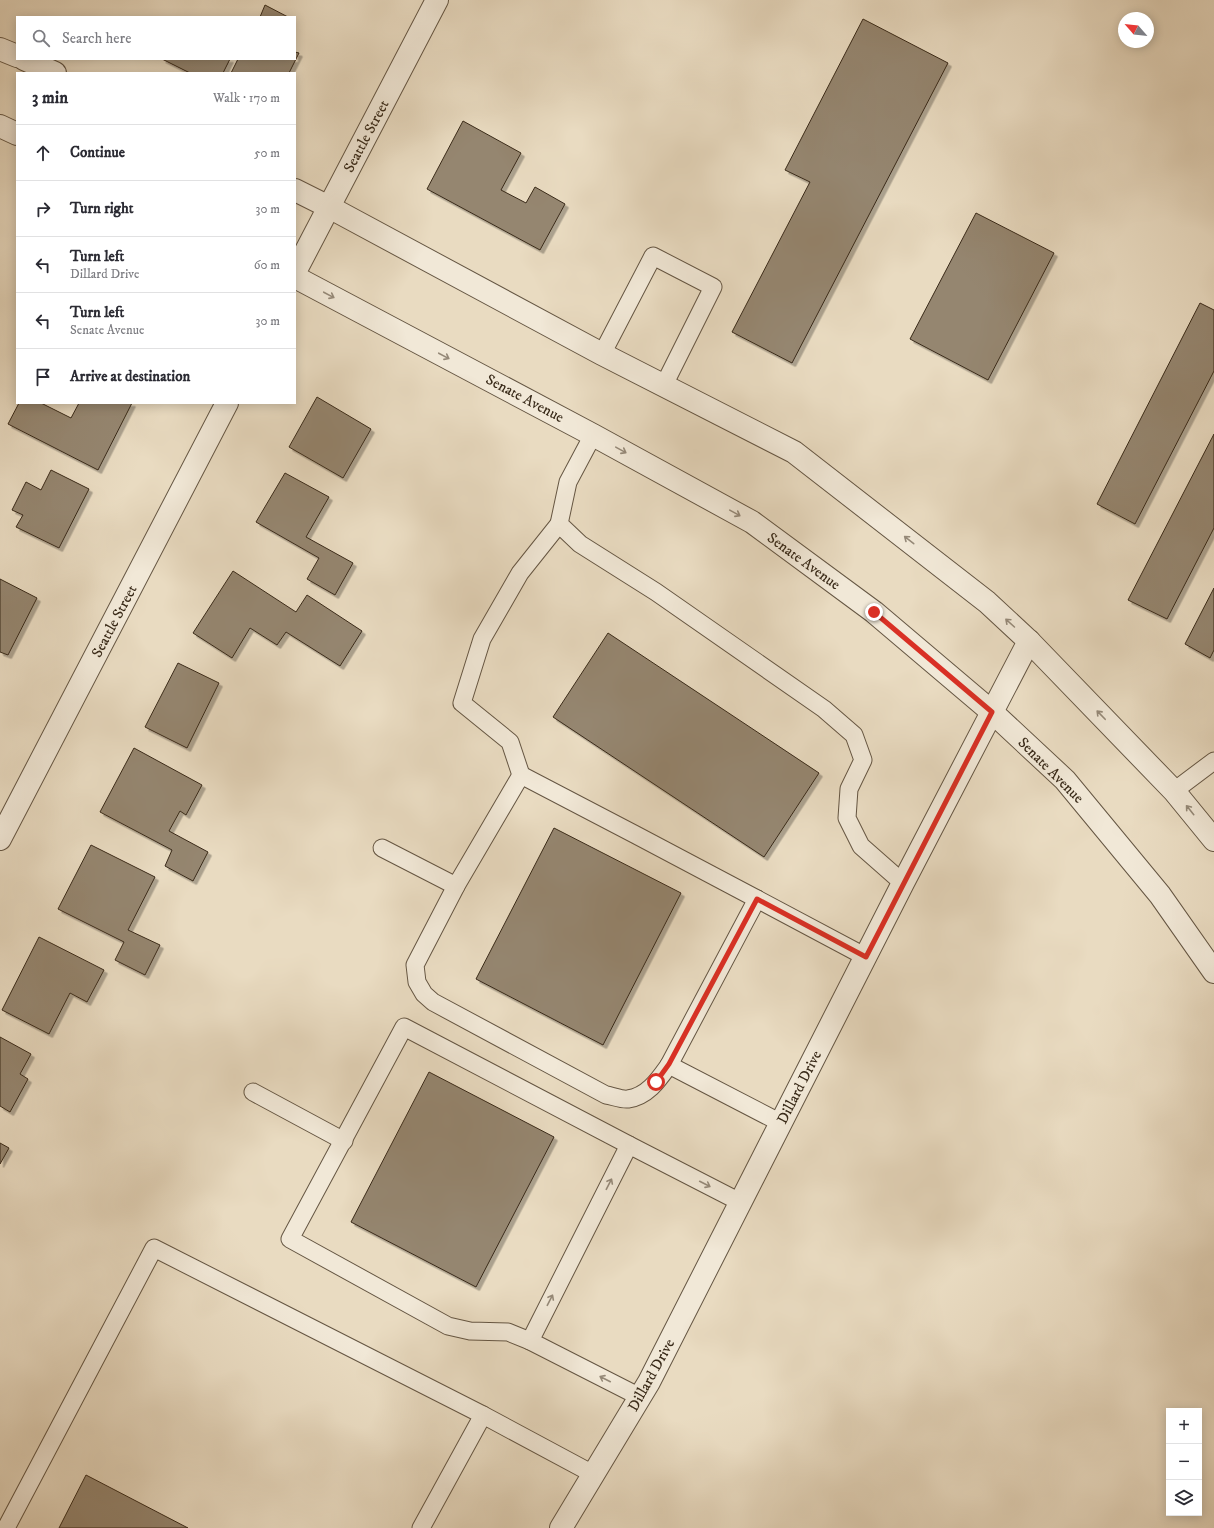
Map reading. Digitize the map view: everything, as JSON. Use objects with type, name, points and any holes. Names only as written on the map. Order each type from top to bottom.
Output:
[{"type":"street","name":"Seattle Street","points":[[296,270],[437,0]]},
{"type":"street","points":[[0,49],[16,56]]},
{"type":"street","points":[[26,60],[53,72]]},
{"type":"street","points":[[0,126],[16,134]]},
{"type":"street","points":[[296,190],[329,206],[602,354],[794,452],[987,602],[1029,641],[1174,791],[1214,840]]},
{"type":"street","name":"Senate Avenue","points":[[296,278],[593,435],[752,522],[874,612],[992,712],[1065,780],[1160,895],[1214,972]]},
{"type":"street","name":"Seattle Street","points":[[0,839],[226,404]]},
{"type":"street","name":"Dillard Drive","points":[[561,1528],[649,1382],[903,883],[1029,641]]},
{"type":"lane","points":[[602,354],[653,256],[713,288],[664,385]]},
{"type":"lane","points":[[593,435],[568,482],[560,524],[520,573],[482,639],[462,703],[510,742],[520,775],[866,957]]},
{"type":"lane","points":[[560,524],[580,544],[663,596],[824,709],[854,735],[863,760],[849,789],[847,818],[861,846],[903,883]]},
{"type":"lane","points":[[1174,791],[1214,761]]},
{"type":"lane","points":[[520,775],[456,886],[415,966],[417,982],[424,994],[433,1002],[606,1095],[627,1099],[638,1096],[647,1091],[656,1082],[669,1064],[757,899]]},
{"type":"lane","points":[[382,848],[456,886]]},
{"type":"lane","points":[[640,1397],[530,1341],[508,1332],[470,1331],[448,1326],[290,1239],[404,1027],[740,1202]]},
{"type":"lane","points":[[669,1064],[781,1123]]},
{"type":"lane","points":[[253,1092],[344,1141]]},
{"type":"lane","points":[[530,1341],[629,1145]]},
{"type":"lane","points":[[6,1528],[154,1248],[483,1415],[593,1474]]},
{"type":"lane","points":[[421,1528],[483,1415]]},
{"type":"building","points":[[265,5],[286,16],[260,16]]},
{"type":"building","points":[[863,19],[948,63],[792,363],[732,332],[810,182],[785,170]]},
{"type":"building","points":[[296,52],[299,53],[296,59]]},
{"type":"building","points":[[164,60],[230,60],[224,72],[188,72]]},
{"type":"building","points":[[238,60],[296,60],[290,72],[232,72]]},
{"type":"building","points":[[463,121],[521,153],[501,190],[526,203],[535,187],[565,204],[540,250],[427,189]]},
{"type":"building","points":[[976,213],[1054,253],[988,380],[910,339]]},
{"type":"building","points":[[1200,303],[1214,310],[1214,371],[1135,524],[1097,504]]},
{"type":"building","points":[[317,397],[371,429],[343,478],[289,447]]},
{"type":"building","points":[[18,404],[43,404],[71,418],[78,404],[131,404],[98,470],[8,424]]},
{"type":"building","points":[[1214,434],[1214,528],[1167,619],[1128,600]]},
{"type":"building","points":[[51,470],[89,489],[59,548],[16,527],[23,515],[12,510],[26,482],[41,490]]},
{"type":"building","points":[[285,473],[329,497],[306,537],[353,563],[335,595],[307,579],[319,558],[256,522]]},
{"type":"building","points":[[233,571],[296,612],[307,595],[362,631],[340,666],[286,632],[277,645],[250,628],[232,658],[193,633]]},
{"type":"building","points":[[0,579],[37,598],[8,655],[0,652]]},
{"type":"building","points":[[1214,588],[1214,650],[1210,658],[1185,644]]},
{"type":"building","points":[[608,633],[819,773],[764,857],[553,717]]},
{"type":"building","points":[[178,663],[219,683],[187,748],[145,727]]},
{"type":"building","points":[[134,748],[202,785],[186,815],[180,811],[169,831],[208,852],[193,881],[165,866],[172,850],[100,812]]},
{"type":"building","points":[[554,828],[681,893],[603,1045],[476,979]]},
{"type":"building","points":[[91,845],[155,877],[128,930],[160,945],[145,975],[115,960],[124,942],[58,909]]},
{"type":"building","points":[[39,937],[104,970],[87,1002],[70,993],[49,1034],[2,1010]]},
{"type":"building","points":[[0,1037],[31,1054],[20,1074],[28,1079],[10,1112],[0,1106]]},
{"type":"building","points":[[429,1072],[554,1137],[476,1287],[351,1222]]},
{"type":"building","points":[[0,1143],[9,1148],[0,1164]]},
{"type":"building","points":[[86,1475],[188,1528],[59,1528]]},
{"type":"route","points":[[656,1082],[669,1064],[757,899],[866,957],[992,712],[874,612]]}]
